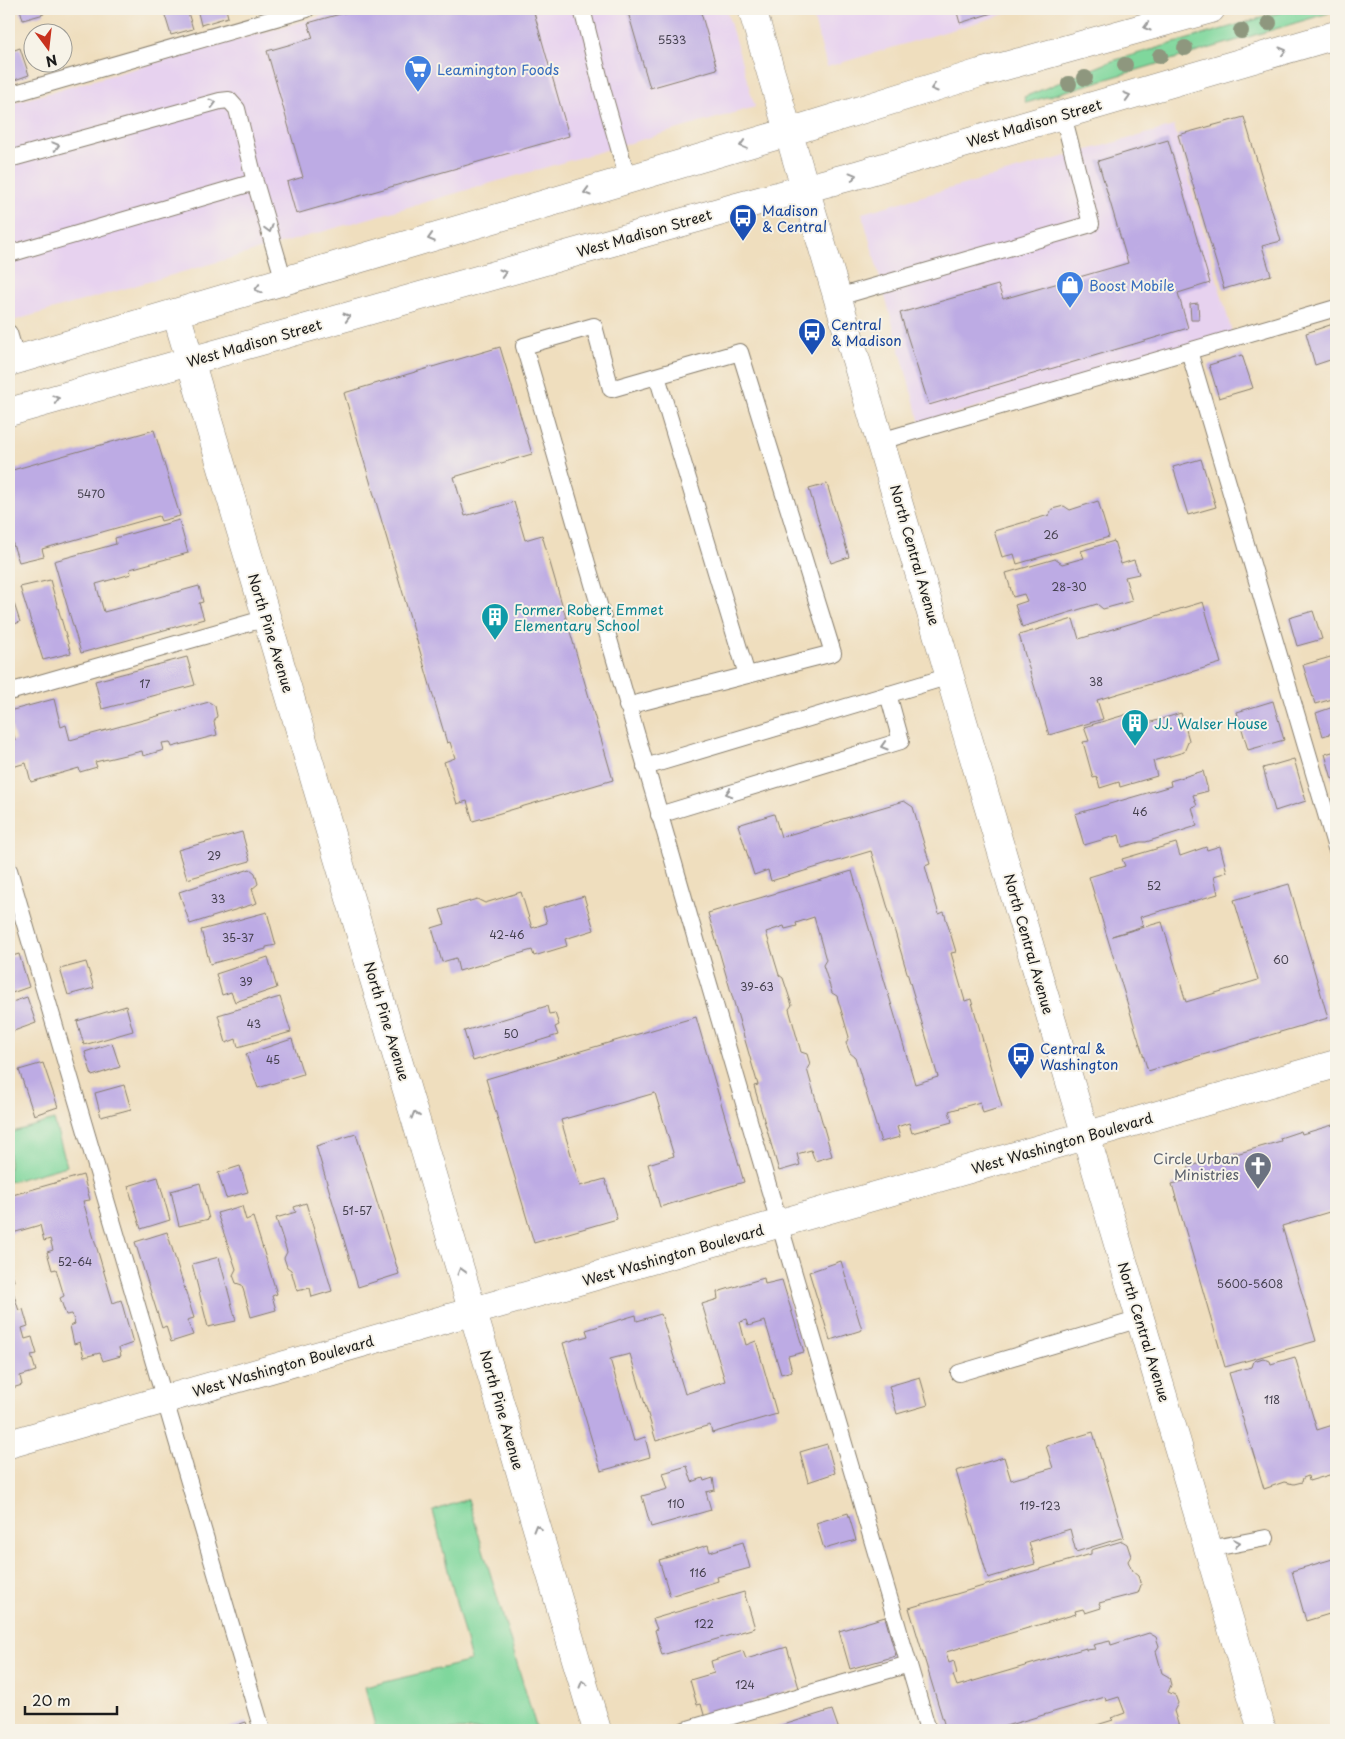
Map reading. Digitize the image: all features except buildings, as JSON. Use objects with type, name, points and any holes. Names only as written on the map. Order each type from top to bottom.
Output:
[{"type":"street","name":"North Central Avenue","points":[[752,9],[1262,1730]]},
{"type":"street","points":[[13,361],[628,180],[793,145],[980,74],[1211,9]]},
{"type":"street","name":"West Madison Street","points":[[9,412],[860,174],[1336,35]]},
{"type":"street","name":"North Pine Avenue","points":[[176,313],[597,1730]]},
{"type":"street","name":"West Washington Boulevard","points":[[9,1444],[1336,1064]]},
{"type":"lane","points":[[9,95],[307,9]]},
{"type":"lane","points":[[582,9],[628,180]]},
{"type":"lane","points":[[9,159],[229,100],[237,109],[255,182],[284,281]]},
{"type":"lane","points":[[838,297],[1091,224],[1063,115]]},
{"type":"lane","points":[[9,254],[255,182]]},
{"type":"lane","points":[[881,441],[1336,308]]},
{"type":"lane","points":[[627,706],[833,653],[740,352],[611,389],[594,326],[524,346],[627,706],[781,1224],[928,1730]]},
{"type":"lane","points":[[9,333],[13,361]]},
{"type":"lane","points":[[1189,351],[1336,848]]},
{"type":"lane","points":[[657,376],[748,675]]},
{"type":"lane","points":[[9,692],[267,618]]},
{"type":"lane","points":[[645,767],[950,676]]},
{"type":"lane","points":[[659,815],[901,741],[888,694]]},
{"type":"lane","points":[[9,870],[262,1730]]},
{"type":"lane","points":[[960,1373],[1140,1319]]},
{"type":"lane","points":[[1208,1549],[1266,1538]]},
{"type":"lane","points":[[685,1730],[908,1664]]},
{"type":"shaded area","points":[[346,9],[726,9],[755,107],[9,322],[9,104]]},
{"type":"shaded area","points":[[811,9],[1022,9],[827,67]]},
{"type":"shaded area","points":[[1174,126],[1233,336],[920,423],[862,213]]},
{"type":"green space","points":[[1292,9],[1328,9],[1329,13],[1026,103],[1024,97],[1112,61]]},
{"type":"green space","points":[[54,1120],[67,1166],[9,1182],[9,1133]]},
{"type":"green space","points":[[468,1499],[537,1730],[376,1730],[365,1687],[471,1661],[433,1511]]},
{"type":"place","name":"Leamington Foods","points":[[418,93]]},
{"type":"place","name":"Madison & Central","points":[[743,242]]},
{"type":"place","name":"Boost Mobile","points":[[1070,309]]},
{"type":"place","name":"Central & Madison","points":[[812,356]]},
{"type":"place","name":"Former Robert Emmet Elementary School","points":[[495,641]]},
{"type":"place","name":"JJ. Walser House","points":[[1135,747]]},
{"type":"place","name":"Central & Washington","points":[[1021,1080]]},
{"type":"place","name":"Circle Urban Ministries","points":[[1258,1190]]}]
